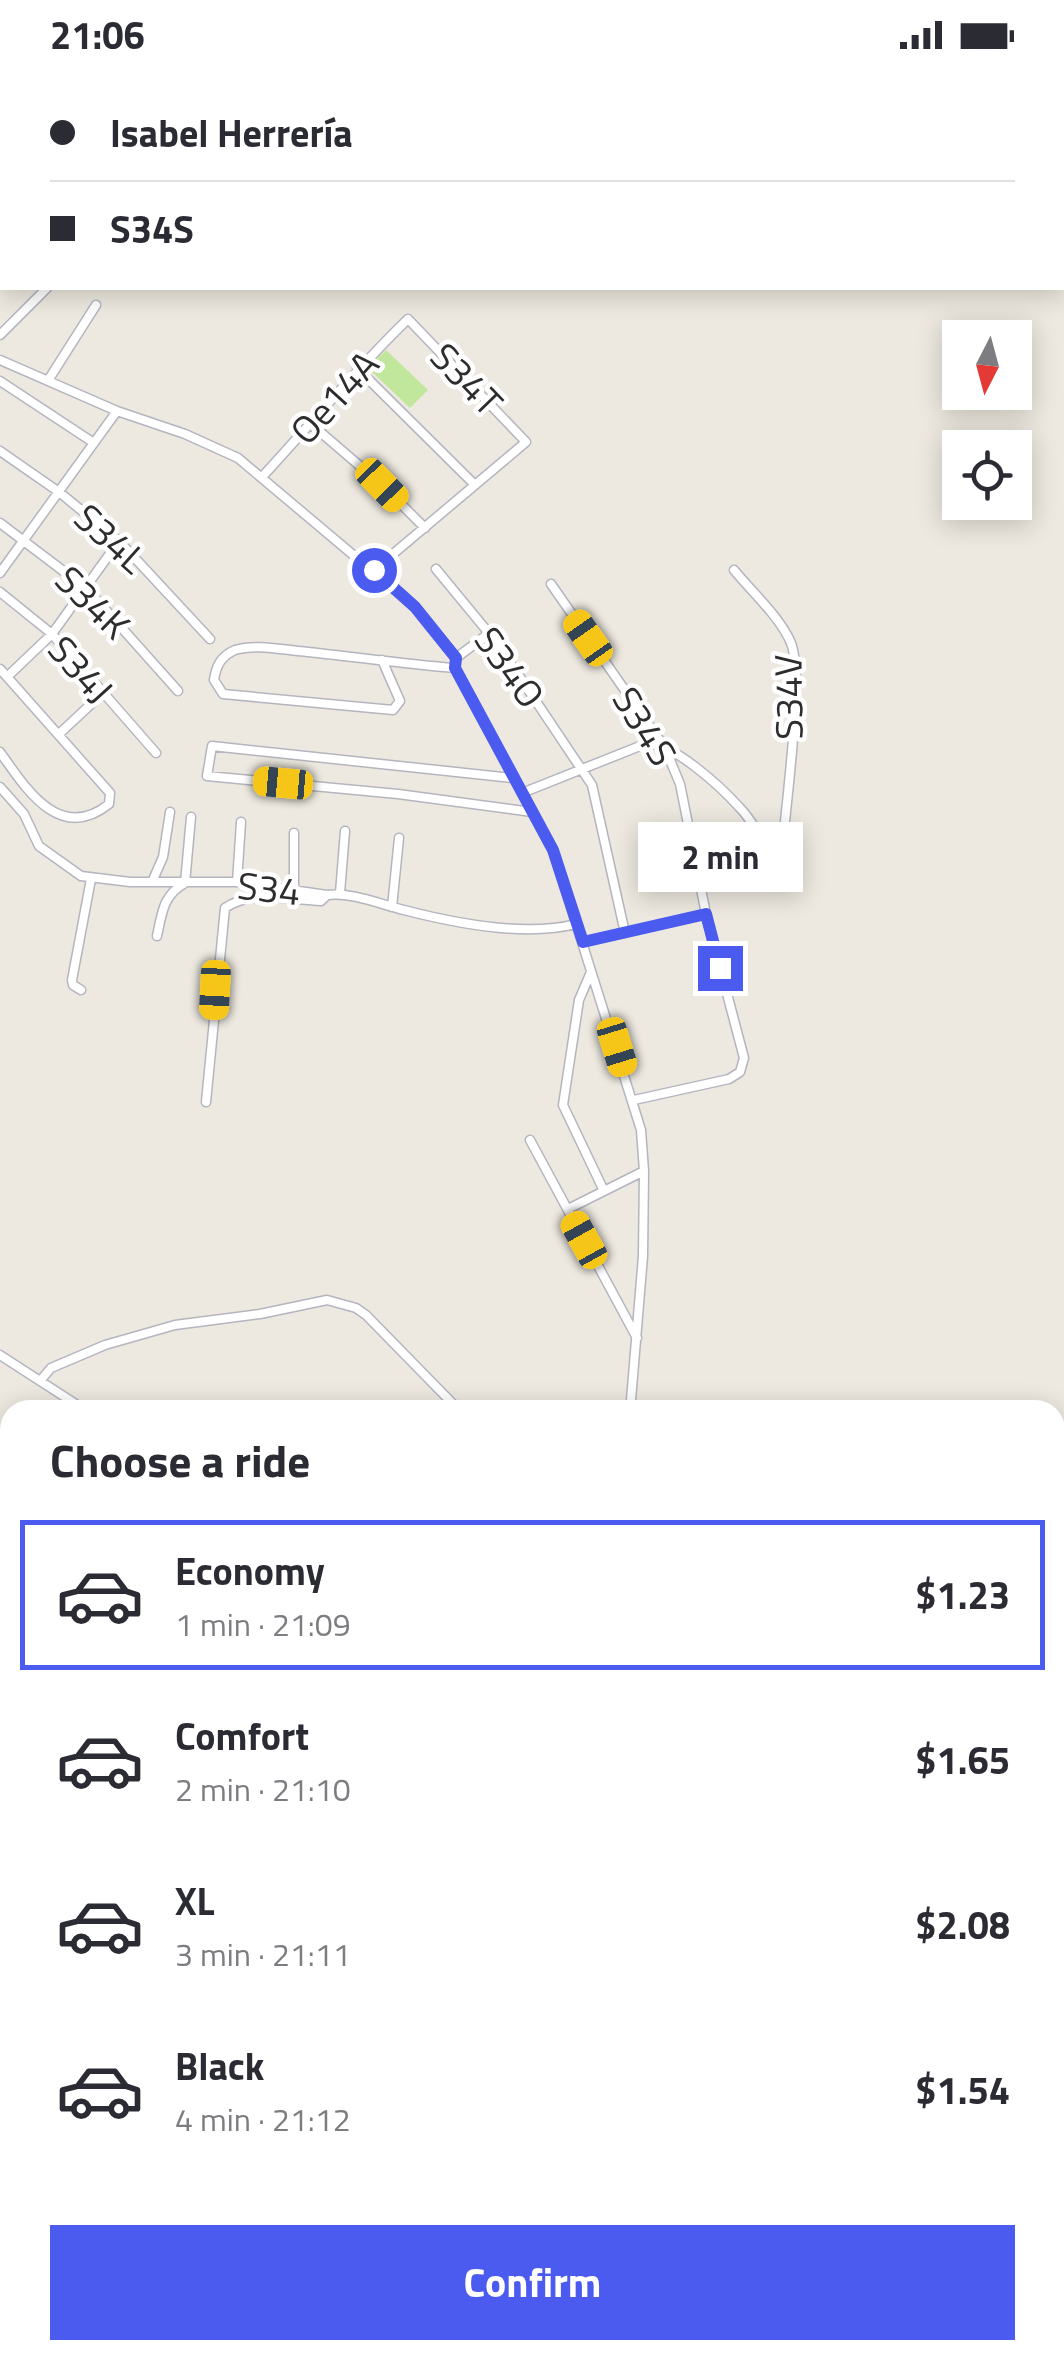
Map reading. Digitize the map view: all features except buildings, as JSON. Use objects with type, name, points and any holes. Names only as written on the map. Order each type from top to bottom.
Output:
[{"type":"street","points":[[0,335],[45,290]]},
{"type":"street","points":[[49,380],[96,305]]},
{"type":"street","name":"Oe14A","points":[[262,477],[357,368],[408,319]]},
{"type":"street","name":"S34T","points":[[408,319],[526,439],[525,444],[475,485]]},
{"type":"street","points":[[0,360],[238,458],[374,570],[423,616],[456,663],[512,778],[553,850],[634,1100],[644,1171],[638,1339],[631,1400]]},
{"type":"street","points":[[357,368],[475,485],[374,570]]},
{"type":"street","points":[[0,380],[94,443]]},
{"type":"street","points":[[0,572],[116,411]]},
{"type":"street","points":[[311,424],[382,485],[424,528]]},
{"type":"street","name":"S34L","points":[[0,451],[119,541],[210,639]]},
{"type":"street","name":"S34K","points":[[0,523],[87,588],[178,691]]},
{"type":"street","points":[[0,752],[43,808],[84,816],[106,807],[110,793],[4,672],[52,634],[119,541]]},
{"type":"street","name":"S34O","points":[[436,569],[488,634],[592,786],[626,933]]},
{"type":"street","name":"S34V","points":[[666,748],[742,809],[767,847],[776,851],[783,843],[795,691],[794,656],[784,631],[734,570]]},
{"type":"street","name":"S34S","points":[[551,584],[666,748],[689,814],[706,914],[744,1058],[740,1072],[728,1079],[634,1100]]},
{"type":"street","name":"S34J","points":[[0,592],[52,634],[156,753]]},
{"type":"street","points":[[382,660],[400,701],[394,710],[223,694],[218,692],[214,680],[220,661],[245,648],[456,663],[488,634]]},
{"type":"street","points":[[58,734],[103,693]]},
{"type":"street","points":[[522,793],[644,744],[666,748]]},
{"type":"street","points":[[512,778],[212,746],[206,776],[398,794],[532,812]]},
{"type":"street","name":"S34","points":[[0,787],[24,814],[39,846],[72,872],[91,878],[237,882],[327,895],[340,893],[480,924],[554,930],[576,924]]},
{"type":"street","points":[[152,882],[163,857],[170,812]]},
{"type":"street","points":[[157,936],[171,890],[185,883],[191,817]]},
{"type":"street","points":[[237,882],[241,822]]},
{"type":"street","points":[[340,893],[345,832]]},
{"type":"street","points":[[294,833],[294,888]]},
{"type":"street","points":[[392,907],[399,838]]},
{"type":"street","points":[[81,990],[73,986],[72,980],[91,878]]},
{"type":"street","points":[[206,1102],[224,908],[252,899],[287,897],[321,901],[327,895]]},
{"type":"street","points":[[583,942],[706,914]]},
{"type":"street","points":[[591,972],[579,1000],[563,1105],[604,1191]]},
{"type":"street","points":[[530,1140],[638,1339]]},
{"type":"street","points":[[568,1209],[644,1171]]},
{"type":"street","points":[[40,1381],[51,1368],[138,1335],[327,1300],[366,1315],[449,1400]]},
{"type":"street","points":[[0,1355],[69,1400]]},
{"type":"green space","points":[[386,350],[428,390],[410,408],[368,368]]},
{"type":"route","points":[[374,570],[432,624],[456,658],[455,668],[553,850],[583,942],[706,914],[720,968]]}]
